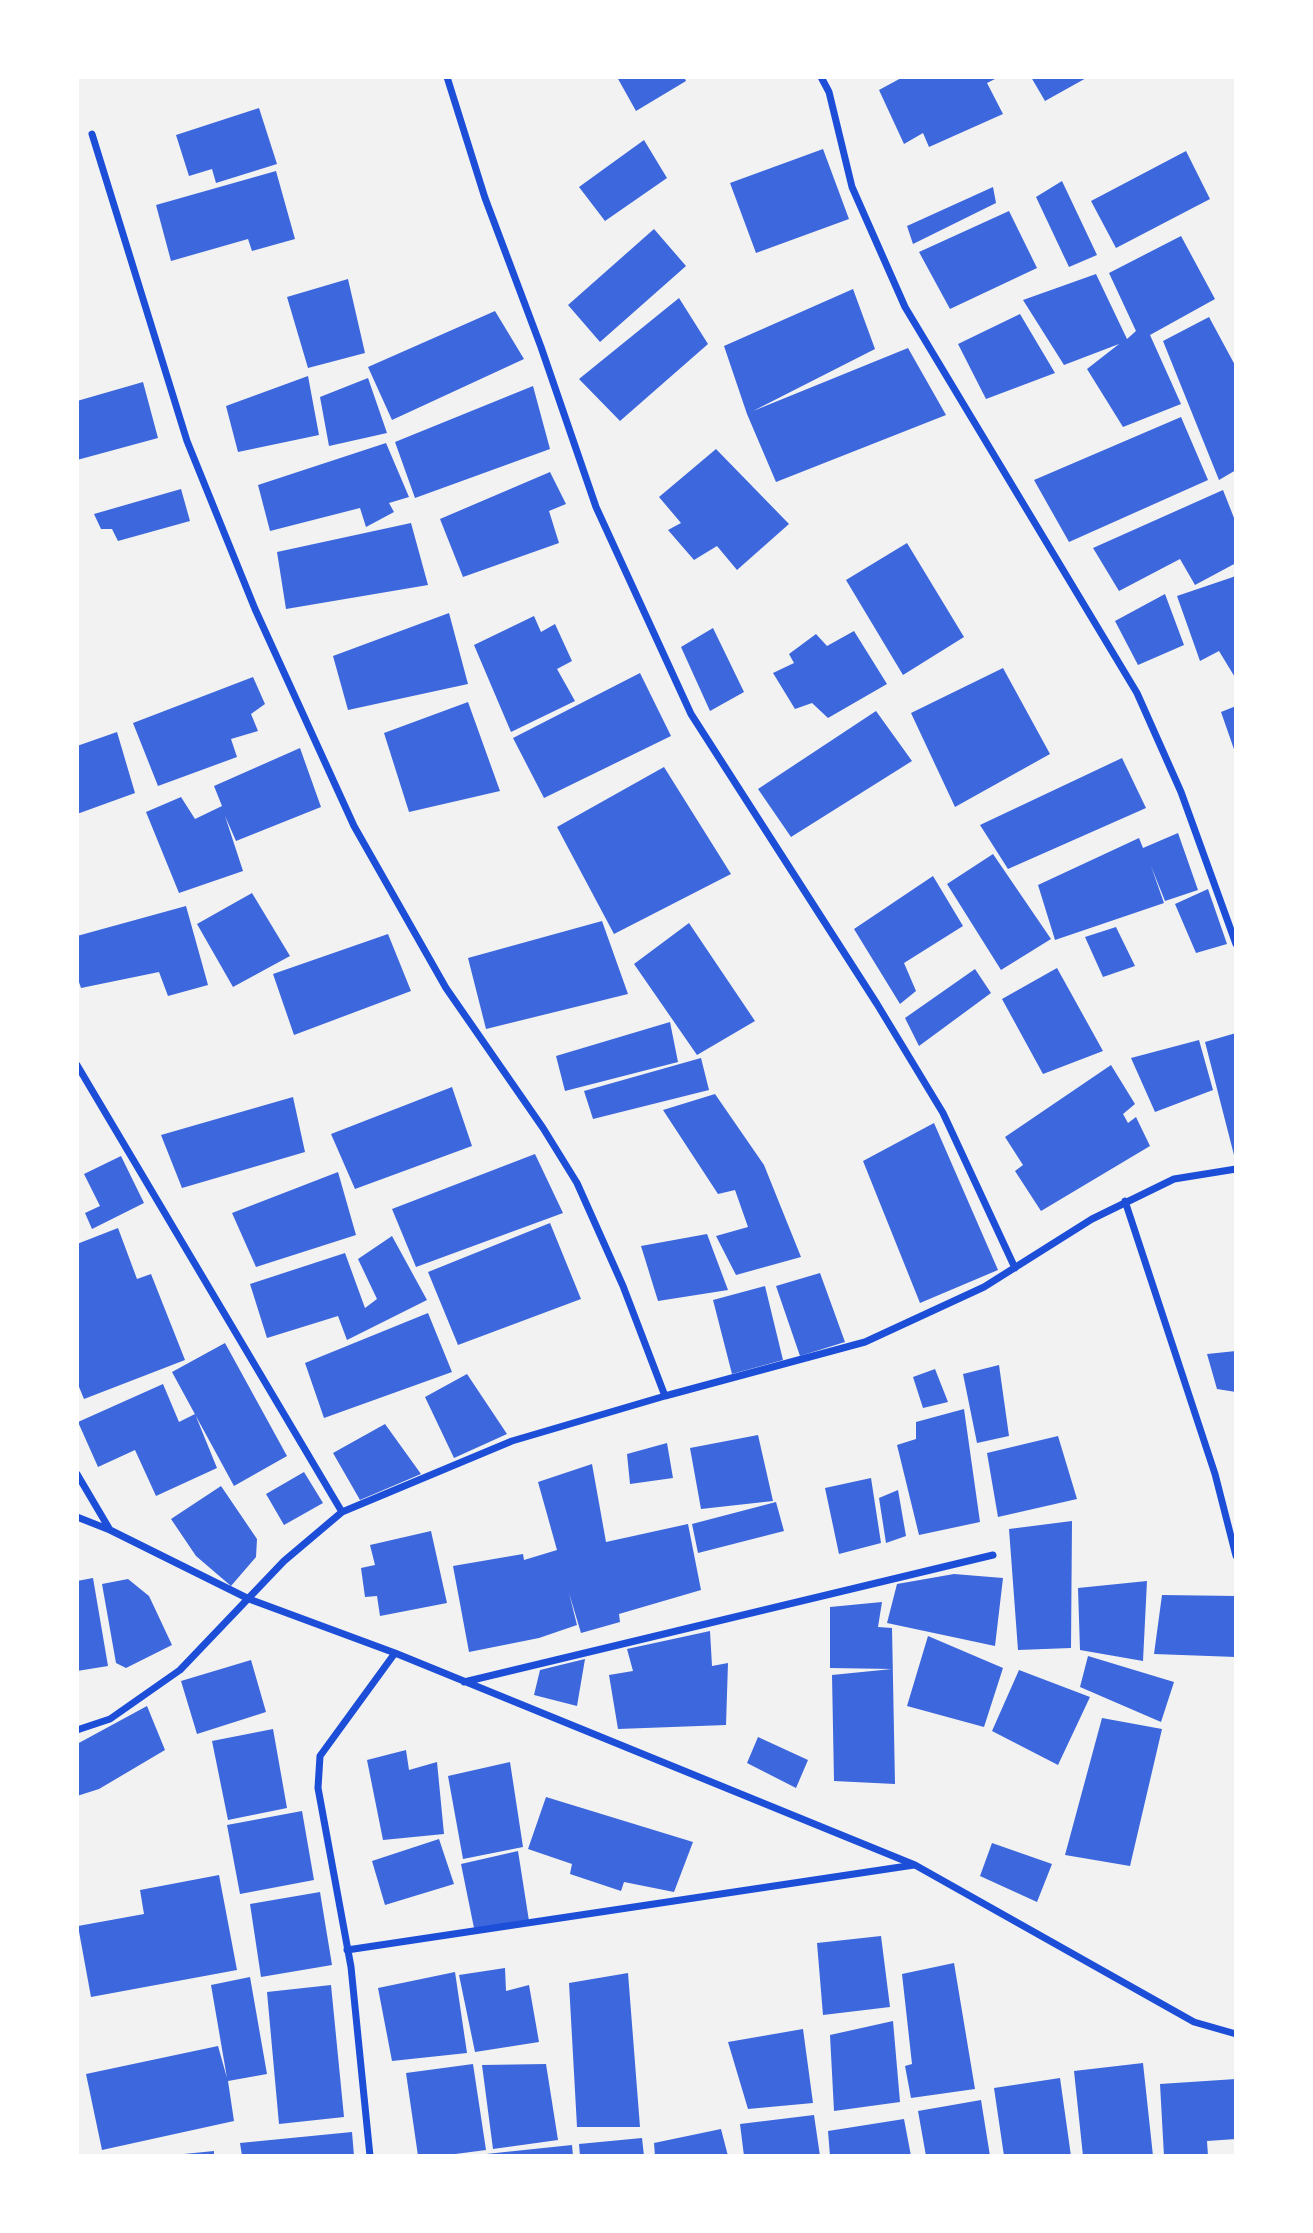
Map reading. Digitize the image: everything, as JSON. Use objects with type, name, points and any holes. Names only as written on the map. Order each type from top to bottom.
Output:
[{"type":"street","points":[[447,77],[485,198],[541,347],[596,507],[691,714],[877,1004],[943,1113],[1015,1268]]},
{"type":"street","points":[[821,77],[829,92],[852,187],[905,307],[1137,693],[1181,792],[1236,944]]},
{"type":"street","points":[[92,134],[187,441],[255,609],[337,790],[354,826],[446,988],[543,1128],[576,1183],[623,1286],[665,1395]]},
{"type":"street","points":[[77,1065],[342,1512]]},
{"type":"street","points":[[77,1730],[110,1718],[180,1670],[284,1561],[342,1512],[512,1440],[665,1395],[865,1342],[984,1287],[1125,1201],[1174,1179],[1236,1169]]},
{"type":"street","points":[[1125,1201],[1214,1474],[1236,1556]]},
{"type":"street","points":[[77,1474],[110,1530]]},
{"type":"street","points":[[77,1517],[110,1530],[249,1599],[395,1653],[915,1865],[1194,2022],[1236,2034]]},
{"type":"street","points":[[464,1682],[993,1555]]},
{"type":"street","points":[[370,2156],[347,1950],[318,1788],[320,1756],[395,1653]]},
{"type":"street","points":[[347,1950],[915,1865]]},
{"type":"building","points":[[617,77],[684,77],[686,81],[636,111]]},
{"type":"building","points":[[903,77],[999,77],[987,83],[1003,114],[929,147],[923,133],[904,144],[879,90]]},
{"type":"building","points":[[1031,77],[1088,77],[1045,101]]},
{"type":"building","points":[[259,108],[277,164],[216,183],[212,169],[189,176],[176,135]]},
{"type":"building","points":[[644,140],[667,178],[605,221],[579,187]]},
{"type":"building","points":[[823,149],[849,219],[756,253],[730,183]]},
{"type":"building","points":[[1186,151],[1210,199],[1116,248],[1091,201]]},
{"type":"building","points":[[276,171],[295,239],[252,251],[248,239],[171,261],[156,205]]},
{"type":"building","points":[[1062,181],[1097,255],[1069,267],[1036,197]]},
{"type":"building","points":[[993,187],[996,203],[913,244],[907,226]]},
{"type":"building","points":[[1009,211],[1037,268],[950,309],[919,252]]},
{"type":"building","points":[[654,229],[686,266],[600,342],[568,305]]},
{"type":"building","points":[[1181,236],[1215,299],[1150,335],[1181,404],[1123,427],[1087,369],[1119,344],[1064,365],[1023,300],[1096,274],[1127,339],[1136,331],[1109,273]]},
{"type":"building","points":[[348,279],[365,353],[308,368],[287,297]]},
{"type":"building","points":[[853,289],[875,349],[753,411],[908,348],[946,415],[776,482],[747,414],[724,346]]},
{"type":"building","points":[[679,298],[708,344],[620,421],[579,379]]},
{"type":"building","points":[[495,311],[524,359],[392,420],[368,367]]},
{"type":"building","points":[[1020,314],[1055,373],[986,399],[958,344]]},
{"type":"building","points":[[1209,317],[1236,367],[1236,470],[1219,480],[1163,341]]},
{"type":"building","points":[[308,376],[319,435],[238,452],[226,406]]},
{"type":"building","points":[[368,378],[387,433],[329,446],[320,397]]},
{"type":"building","points":[[143,382],[158,438],[77,460],[77,401]]},
{"type":"building","points":[[533,386],[550,449],[415,498],[395,442]]},
{"type":"building","points":[[1181,417],[1208,480],[1069,542],[1034,480]]},
{"type":"building","points":[[386,443],[409,497],[389,503],[394,512],[366,527],[360,508],[270,531],[258,485]]},
{"type":"building","points":[[716,449],[789,524],[737,570],[717,546],[694,560],[668,530],[681,523],[659,497]]},
{"type":"building","points":[[550,472],[566,504],[549,511],[559,543],[463,577],[440,519]]},
{"type":"building","points":[[181,489],[190,521],[118,541],[112,529],[101,529],[94,514]]},
{"type":"building","points":[[1223,490],[1236,523],[1236,563],[1195,585],[1180,559],[1119,591],[1093,548]]},
{"type":"building","points":[[411,523],[428,585],[286,609],[277,552]]},
{"type":"building","points":[[907,543],[964,637],[903,675],[846,580]]},
{"type":"building","points":[[1236,576],[1236,679],[1219,651],[1200,661],[1177,596]]},
{"type":"building","points":[[1165,594],[1184,645],[1138,665],[1115,621]]},
{"type":"building","points":[[449,613],[468,684],[348,710],[333,656]]},
{"type":"building","points":[[534,616],[541,632],[555,624],[572,661],[557,669],[575,701],[511,732],[474,645]]},
{"type":"building","points":[[713,628],[744,692],[710,711],[681,647]]},
{"type":"building","points":[[854,631],[887,684],[828,718],[812,703],[795,709],[773,673],[794,663],[789,654],[816,634],[827,646]]},
{"type":"building","points":[[1003,668],[1050,754],[955,807],[911,713]]},
{"type":"building","points":[[640,673],[671,736],[544,798],[513,738]]},
{"type":"building","points":[[253,677],[265,704],[251,714],[258,731],[231,739],[237,757],[158,786],[133,723]]},
{"type":"building","points":[[468,702],[500,791],[409,812],[384,733]]},
{"type":"building","points":[[1236,706],[1236,755],[1221,712]]},
{"type":"building","points":[[876,711],[912,761],[791,837],[758,789]]},
{"type":"building","points":[[117,732],[135,793],[77,814],[77,746]]},
{"type":"building","points":[[300,748],[321,807],[236,841],[225,816],[243,871],[179,893],[146,812],[181,797],[195,819],[222,806],[214,786]]},
{"type":"building","points":[[1122,758],[1146,808],[1008,869],[980,825]]},
{"type":"building","points":[[664,767],[731,874],[614,934],[557,827]]},
{"type":"building","points":[[1178,833],[1198,890],[1165,901],[1151,866],[1164,903],[1055,940],[1038,885],[1139,838],[1143,848]]},
{"type":"building","points":[[993,854],[1051,939],[1001,970],[947,884]]},
{"type":"building","points":[[933,876],[963,926],[904,963],[916,991],[900,1004],[854,929]]},
{"type":"building","points":[[1208,889],[1227,944],[1196,953],[1175,904]]},
{"type":"building","points":[[252,893],[290,956],[233,987],[197,924]]},
{"type":"building","points":[[186,906],[208,985],[168,996],[159,972],[81,988],[77,976],[77,936]]},
{"type":"building","points":[[602,921],[628,994],[486,1029],[468,958]]},
{"type":"building","points":[[689,923],[755,1021],[697,1055],[634,964]]},
{"type":"building","points":[[1116,927],[1135,966],[1103,977],[1085,937]]},
{"type":"building","points":[[388,934],[411,991],[294,1035],[273,974]]},
{"type":"building","points":[[1057,968],[1103,1051],[1043,1074],[1002,999]]},
{"type":"building","points":[[975,969],[991,993],[919,1046],[905,1018]]},
{"type":"building","points":[[670,1022],[678,1062],[565,1091],[556,1056]]},
{"type":"building","points":[[1236,1033],[1236,1159],[1235,1159],[1205,1042]]},
{"type":"building","points":[[1199,1040],[1213,1090],[1155,1112],[1131,1058]]},
{"type":"building","points":[[701,1058],[709,1090],[593,1119],[584,1091]]},
{"type":"building","points":[[1111,1065],[1135,1104],[1123,1114],[1128,1123],[1136,1117],[1150,1146],[1041,1211],[1015,1171],[1023,1165],[1005,1137]]},
{"type":"building","points":[[452,1087],[472,1146],[355,1189],[331,1134]]},
{"type":"building","points":[[715,1094],[764,1165],[801,1257],[736,1275],[716,1236],[748,1227],[735,1190],[718,1194],[663,1110]]},
{"type":"building","points":[[293,1097],[305,1152],[182,1188],[161,1135]]},
{"type":"building","points":[[934,1123],[998,1270],[920,1303],[863,1161]]},
{"type":"building","points":[[535,1154],[563,1213],[416,1267],[392,1209]]},
{"type":"building","points":[[121,1156],[144,1203],[92,1229],[85,1213],[100,1206],[84,1174]]},
{"type":"building","points":[[338,1172],[356,1235],[256,1267],[232,1213]]},
{"type":"building","points":[[550,1223],[581,1299],[458,1345],[428,1272]]},
{"type":"building","points":[[118,1228],[137,1279],[151,1274],[185,1360],[84,1399],[77,1382],[77,1244]]},
{"type":"building","points":[[707,1234],[728,1290],[658,1301],[641,1246]]},
{"type":"building","points":[[392,1236],[427,1300],[347,1340],[338,1316],[267,1338],[250,1284],[345,1253],[365,1308],[377,1299],[358,1259]]},
{"type":"building","points":[[820,1273],[845,1342],[800,1356],[776,1286]]},
{"type":"building","points":[[765,1286],[783,1360],[732,1374],[713,1300]]},
{"type":"building","points":[[428,1313],[452,1372],[324,1418],[305,1363]]},
{"type":"building","points":[[225,1343],[287,1456],[234,1486],[172,1372]]},
{"type":"building","points":[[1236,1351],[1236,1392],[1217,1389],[1207,1354]]},
{"type":"building","points":[[999,1365],[1009,1436],[977,1443],[963,1374]]},
{"type":"building","points":[[935,1369],[948,1402],[923,1408],[913,1377]]},
{"type":"building","points":[[467,1374],[507,1434],[454,1458],[425,1397]]},
{"type":"building","points":[[163,1384],[179,1422],[195,1414],[217,1468],[156,1496],[135,1450],[98,1467],[78,1422]]},
{"type":"building","points":[[964,1409],[980,1522],[919,1535],[897,1445],[916,1439],[916,1422]]},
{"type":"building","points":[[385,1424],[421,1474],[360,1500],[333,1453]]},
{"type":"building","points":[[758,1435],[773,1501],[701,1509],[690,1448]]},
{"type":"building","points":[[1058,1436],[1077,1499],[998,1517],[987,1453]]},
{"type":"building","points":[[667,1443],[673,1478],[630,1484],[627,1454]]},
{"type":"building","points":[[592,1464],[606,1542],[688,1524],[701,1590],[619,1614],[620,1622],[581,1633],[569,1593],[577,1625],[539,1638],[469,1652],[453,1566],[523,1554],[524,1560],[557,1550],[538,1482]]},
{"type":"building","points":[[304,1472],[323,1503],[284,1525],[266,1494]]},
{"type":"building","points":[[871,1478],[881,1543],[839,1554],[825,1488]]},
{"type":"building","points":[[221,1486],[257,1539],[256,1557],[231,1586],[196,1556],[171,1519]]},
{"type":"building","points":[[898,1490],[906,1536],[886,1543],[879,1498]]},
{"type":"building","points":[[776,1502],[784,1531],[698,1553],[692,1524]]},
{"type":"building","points":[[1072,1521],[1071,1648],[1018,1650],[1009,1529]]},
{"type":"building","points":[[431,1531],[447,1603],[380,1616],[377,1596],[365,1597],[361,1568],[375,1565],[370,1545]]},
{"type":"building","points":[[954,1574],[1003,1578],[995,1646],[887,1623],[897,1584]]},
{"type":"building","points":[[93,1578],[108,1666],[77,1671],[77,1581]]},
{"type":"building","points":[[128,1579],[149,1596],[172,1645],[126,1668],[116,1663],[102,1584]]},
{"type":"building","points":[[1147,1581],[1143,1661],[1080,1650],[1078,1588]]},
{"type":"building","points":[[1162,1595],[1236,1596],[1236,1657],[1154,1654]]},
{"type":"building","points":[[882,1602],[878,1627],[892,1628],[895,1784],[834,1781],[832,1675],[892,1669],[830,1668],[830,1607]]},
{"type":"building","points":[[710,1631],[712,1666],[728,1663],[726,1725],[618,1729],[609,1675],[633,1671],[627,1649]]},
{"type":"building","points":[[928,1636],[1003,1668],[984,1727],[907,1706]]},
{"type":"building","points":[[1088,1656],[1174,1682],[1161,1722],[1080,1687]]},
{"type":"building","points":[[585,1659],[577,1706],[534,1695],[540,1670]]},
{"type":"building","points":[[251,1660],[266,1712],[197,1734],[181,1681]]},
{"type":"building","points":[[1019,1670],[1090,1697],[1058,1765],[992,1731]]},
{"type":"building","points":[[147,1706],[165,1750],[99,1789],[77,1796],[77,1744]]},
{"type":"building","points":[[1102,1718],[1162,1729],[1130,1866],[1065,1855]]},
{"type":"building","points":[[273,1729],[287,1808],[228,1820],[212,1741]]},
{"type":"building","points":[[758,1737],[808,1760],[796,1788],[747,1763]]},
{"type":"building","points":[[406,1750],[409,1770],[437,1762],[444,1834],[383,1840],[367,1760]]},
{"type":"building","points":[[510,1762],[523,1847],[463,1859],[448,1776]]},
{"type":"building","points":[[546,1797],[693,1842],[674,1892],[624,1882],[621,1891],[570,1874],[572,1864],[528,1849]]},
{"type":"building","points":[[302,1811],[314,1880],[240,1894],[227,1825]]},
{"type":"building","points":[[439,1839],[454,1884],[385,1905],[372,1861]]},
{"type":"building","points":[[992,1843],[1052,1864],[1037,1902],[980,1876]]},
{"type":"building","points":[[518,1851],[529,1921],[474,1928],[461,1864]]},
{"type":"building","points":[[219,1875],[237,1970],[91,1997],[78,1926],[144,1914],[140,1890]]},
{"type":"building","points":[[320,1892],[332,1965],[261,1977],[250,1904]]},
{"type":"building","points":[[881,1936],[890,2007],[823,2015],[817,1943]]},
{"type":"building","points":[[954,1963],[975,2089],[911,2098],[905,2066],[912,2064],[902,1974]]},
{"type":"building","points":[[505,1968],[506,1991],[529,1985],[539,2042],[475,2052],[459,1975]]},
{"type":"building","points":[[455,1972],[467,2053],[392,2061],[378,1988]]},
{"type":"building","points":[[628,1973],[640,2127],[577,2127],[569,1983]]},
{"type":"building","points":[[250,1977],[267,2074],[228,2081],[234,2121],[102,2150],[86,2074],[218,2046],[227,2078],[211,1985]]},
{"type":"building","points":[[331,1985],[344,2117],[279,2124],[267,1992]]},
{"type":"building","points":[[893,2021],[900,2102],[834,2111],[830,2035]]},
{"type":"building","points":[[803,2029],[813,2103],[748,2109],[728,2042]]},
{"type":"building","points":[[1143,2063],[1153,2156],[1083,2156],[1074,2071]]},
{"type":"building","points":[[473,2064],[486,2150],[418,2156],[406,2073]]},
{"type":"building","points":[[546,2064],[558,2140],[493,2149],[482,2065]]},
{"type":"building","points":[[1060,2078],[1071,2156],[1004,2156],[994,2088]]},
{"type":"building","points":[[1236,2079],[1236,2139],[1207,2141],[1208,2156],[1164,2156],[1160,2084]]},
{"type":"building","points":[[981,2100],[990,2156],[926,2156],[918,2111]]},
{"type":"building","points":[[814,2115],[820,2156],[744,2156],[740,2124]]},
{"type":"building","points":[[904,2119],[911,2156],[830,2156],[828,2131]]},
{"type":"building","points":[[721,2129],[728,2156],[655,2156],[654,2143]]},
{"type":"building","points":[[352,2132],[354,2156],[242,2156],[240,2143]]},
{"type":"building","points":[[642,2138],[644,2156],[580,2156],[579,2144]]},
{"type":"building","points":[[572,2145],[573,2156],[486,2156],[486,2154]]},
{"type":"building","points":[[214,2151],[214,2156],[184,2156],[184,2154]]}]
